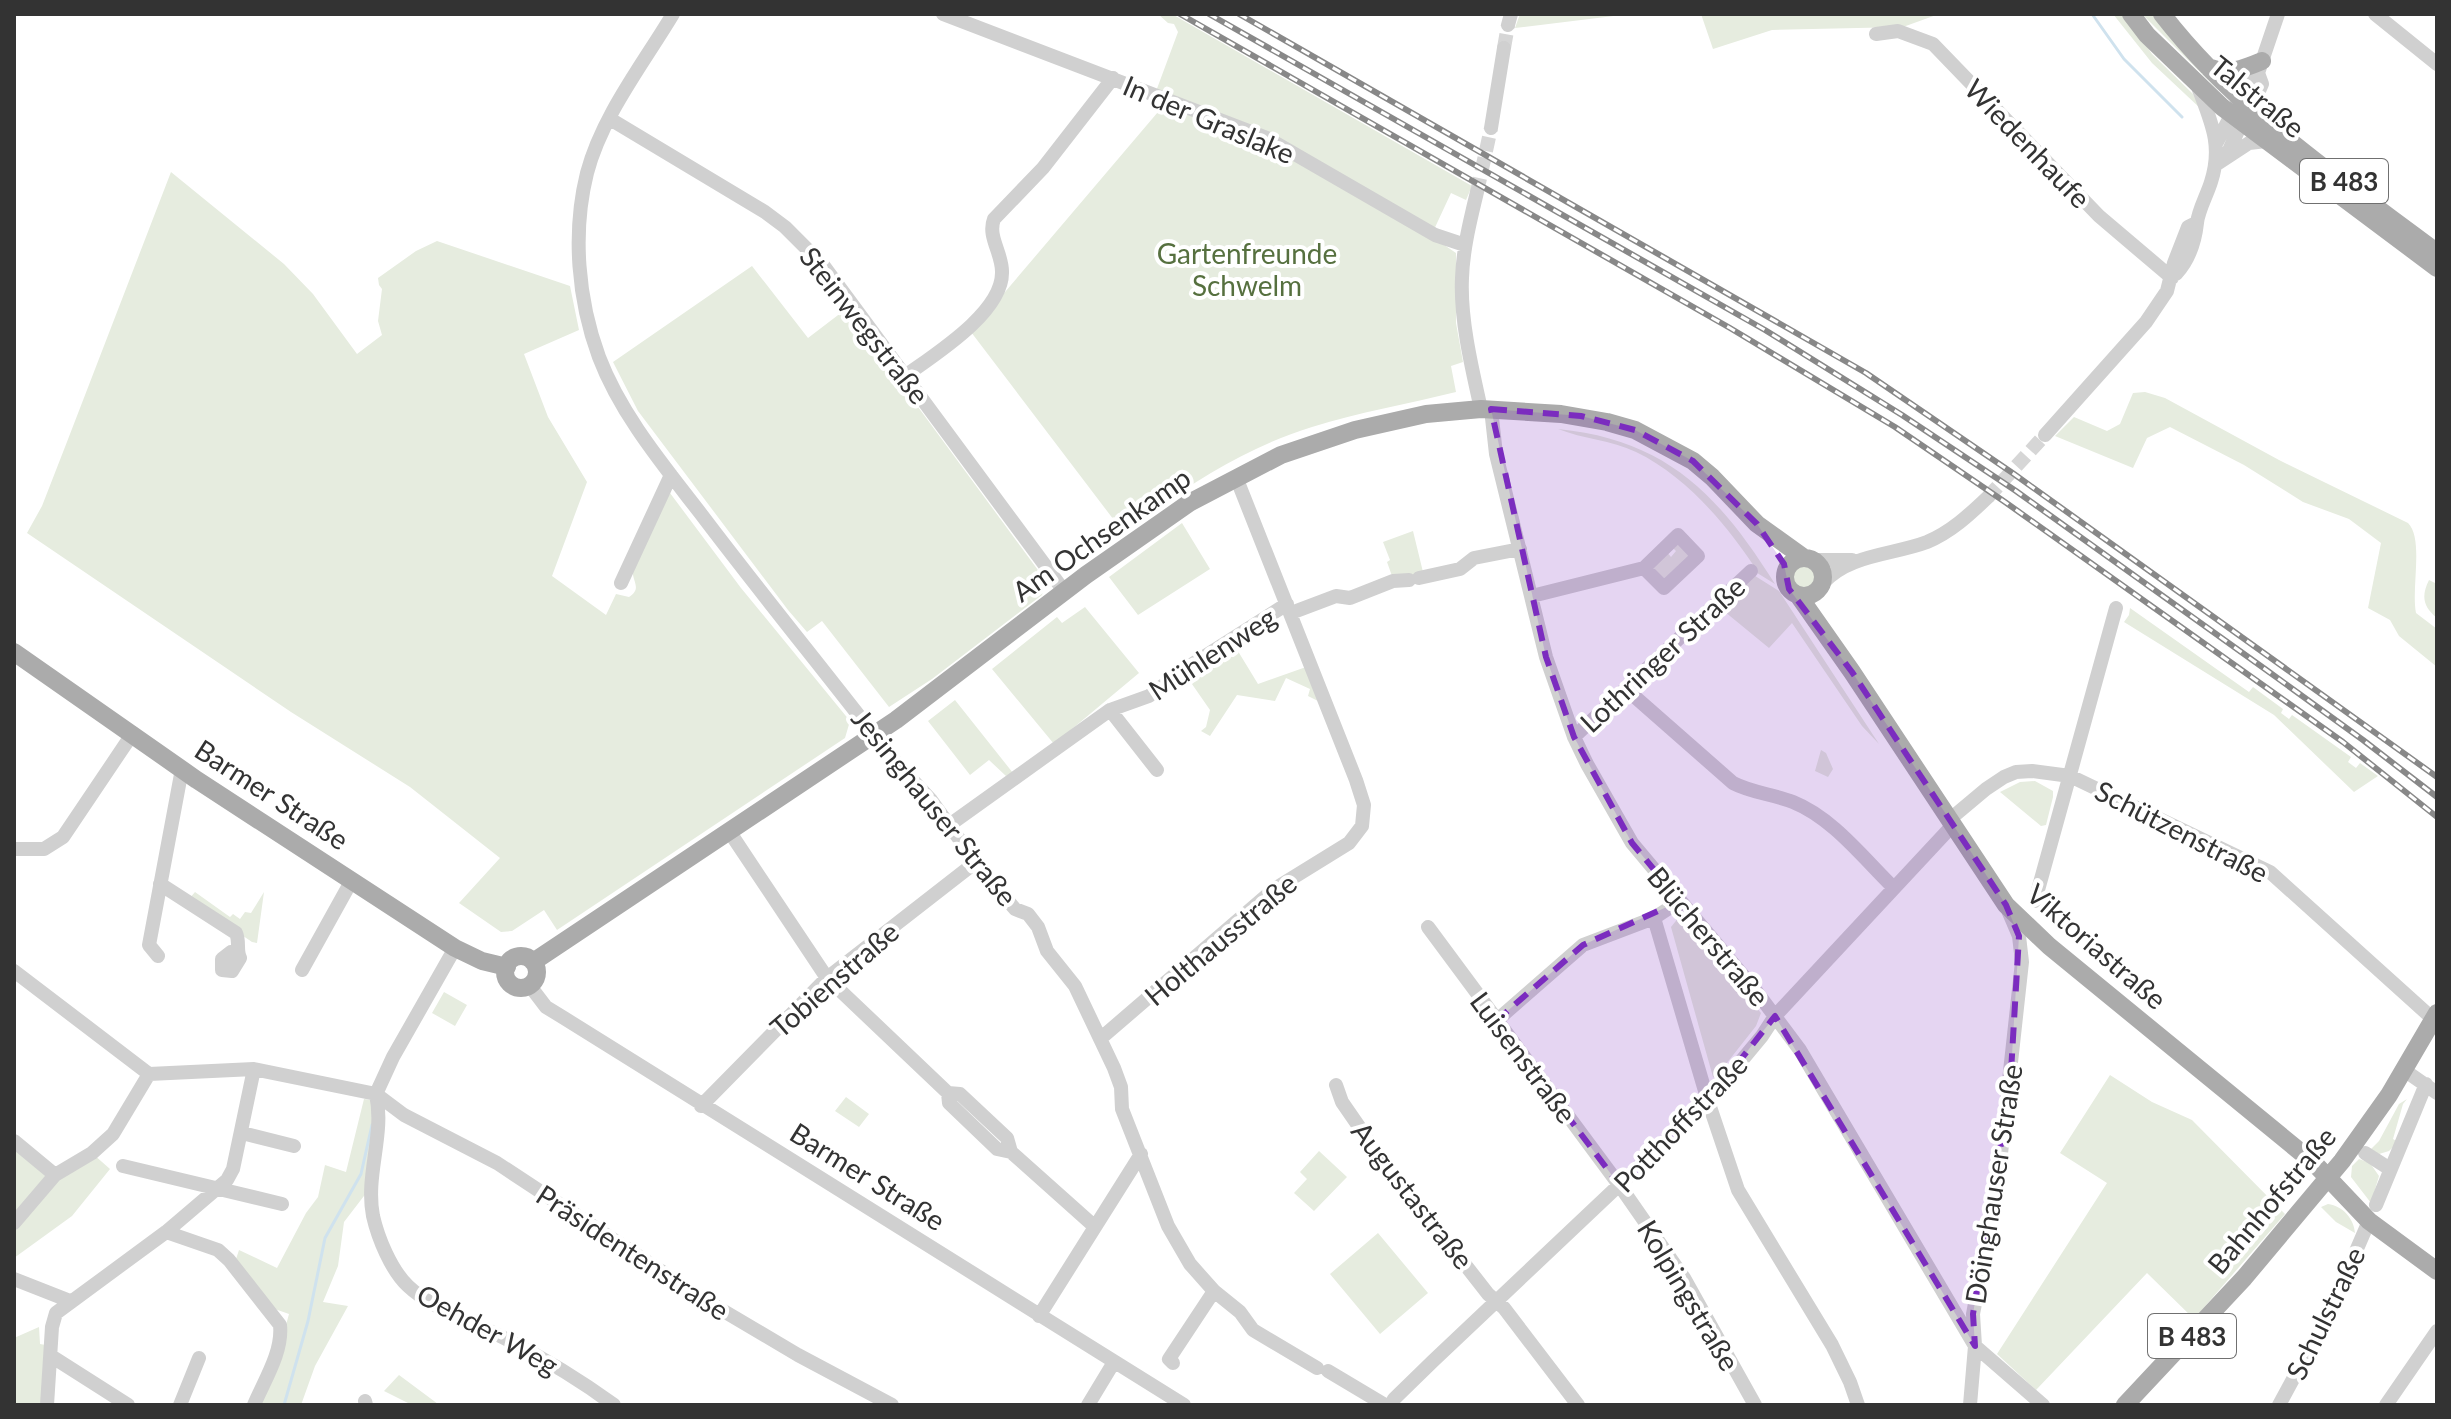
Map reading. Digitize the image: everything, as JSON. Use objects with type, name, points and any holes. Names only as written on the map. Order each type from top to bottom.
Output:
[{"type":"main road","name":"Talstraße","points":[[2131,14],[2147,35],[2196,83],[2241,111],[2437,253]]},
{"type":"main road","name":"Talstraße","points":[[2162,14],[2266,141],[2437,268]]},
{"type":"main road","points":[[2206,67],[2221,72],[2260,67]]},
{"type":"main road","name":"Am Ochsenkamp","points":[[533,962],[875,735],[1064,591],[1189,503],[1281,455],[1355,430],[1426,414],[1486,409],[1581,416],[1635,430],[1693,461],[1712,477],[1757,524],[1786,569]]},
{"type":"main road","name":"Am Ochsenkamp","points":[[1757,524],[1808,559]]},
{"type":"main road","points":[[1808,559],[1822,570],[1821,586],[1809,596],[1798,595],[1786,585],[1786,569],[1793,561],[1808,559]]},
{"type":"main road","name":"Viktoriastraße","points":[[1821,586],[1826,633]]},
{"type":"main road","name":"Viktoriastraße","points":[[1798,595],[2006,905],[2049,946],[2373,1213],[2437,1271]]},
{"type":"main road","name":"Barmer Straße","points":[[14,652],[182,769],[455,948],[482,961],[507,967]]},
{"type":"main road","points":[[519,957],[533,962],[536,978],[530,986],[513,986],[506,975],[512,960],[519,957]]},
{"type":"main road","name":"Bahnhofstraße","points":[[2125,1405],[2244,1278],[2354,1145],[2404,1070],[2435,1016]]},
{"type":"street","name":"Jesinghauser Straße","points":[[673,14],[610,119],[588,172],[581,210],[579,247],[582,287],[590,330],[612,386],[671,475],[891,757],[931,800],[948,826],[1015,909],[1028,914],[1038,927],[1047,951],[1067,973],[1081,996],[1121,1087],[1122,1109],[1177,1243],[1190,1264],[1214,1291],[1240,1312],[1253,1330],[1388,1405]]},
{"type":"street","name":"In der Graslake","points":[[943,14],[1267,138],[1435,235],[1465,245]]},
{"type":"street","points":[[2045,435],[2146,322],[2167,291],[2174,263],[2188,227],[2196,223],[2219,156],[2241,111],[2262,84],[2260,67],[2278,14]]},
{"type":"street","points":[[2375,14],[2437,64]]},
{"type":"street","name":"Wiedenhaufe","points":[[1876,34],[1898,31],[1933,44],[2099,216],[2172,278]]},
{"type":"street","points":[[1491,128],[1504,48]]},
{"type":"street","points":[[905,376],[972,324],[1000,291],[1002,264],[991,228],[994,219],[1037,175],[1113,78]]},
{"type":"street","points":[[2196,83],[2210,115],[2219,156]]},
{"type":"street","name":"Steinwegstraße","points":[[610,119],[765,212],[785,227],[823,265],[1064,591]]},
{"type":"street","points":[[2219,156],[2249,143],[2266,141]]},
{"type":"street","name":"Blücherstraße","points":[[1477,192],[1465,245],[1462,281],[1464,321],[1546,657],[1574,737],[1632,843],[1800,1050],[1975,1346],[2043,1405]]},
{"type":"street","points":[[621,583],[671,475]]},
{"type":"street","points":[[1236,477],[1289,608]]},
{"type":"street","points":[[1821,586],[1836,571],[1860,560],[1931,540],[1961,522],[1988,497]]},
{"type":"street","name":"Mühlenweg","points":[[1110,710],[1136,703],[1289,608],[1336,596],[1350,598],[1393,581],[1460,569],[1474,558],[1520,549]]},
{"type":"street","points":[[1808,559],[1860,560]]},
{"type":"street","points":[[1532,596],[1644,568]]},
{"type":"street","name":"Lothringer Straße","points":[[1574,737],[1751,571]]},
{"type":"street","name":"Holthausstraße","points":[[1100,1039],[1273,890],[1349,843],[1362,826],[1364,805],[1338,729],[1289,608]]},
{"type":"street","points":[[2035,901],[2116,608]]},
{"type":"street","points":[[1626,689],[1733,783],[1752,792],[1792,801],[1821,819],[1894,888]]},
{"type":"street","points":[[948,826],[1110,710],[1157,770]]},
{"type":"street","points":[[14,849],[44,849],[63,837],[133,733]]},
{"type":"street","points":[[158,956],[149,945],[182,769]]},
{"type":"street","name":"Potthoffstraße","points":[[1388,1405],[1708,1101],[1775,1016],[1950,823],[1986,789],[2004,777],[2032,771],[2070,776]]},
{"type":"street","name":"Schützenstraße","points":[[2070,776],[2270,872],[2435,1016]]},
{"type":"street","points":[[729,831],[827,978],[948,1093],[960,1094],[998,1129],[1007,1138],[1011,1152],[1094,1226]]},
{"type":"street","name":"Tobienstraße","points":[[701,1106],[827,978],[976,862]]},
{"type":"street","points":[[302,970],[352,880]]},
{"type":"street","points":[[160,884],[236,933],[239,939],[237,953]]},
{"type":"street","points":[[1496,1021],[1583,945],[1654,918],[1680,901]]},
{"type":"street","name":"Döinghauser Straße","points":[[1970,1405],[1975,1346],[1973,1314],[1997,1190],[2022,962],[2019,936],[2006,905]]},
{"type":"street","points":[[1654,918],[1708,1101],[1738,1190],[1832,1345],[1858,1405]]},
{"type":"street","name":"Luisenstraße","points":[[1428,927],[1620,1186]]},
{"type":"street","points":[[2022,962],[2033,950],[2049,946]]},
{"type":"street","points":[[14,971],[149,1074],[254,1069],[376,1094],[393,1057],[455,948]]},
{"type":"street","name":"Barmer Straße","points":[[530,986],[546,1007],[1184,1405]]},
{"type":"street","points":[[47,1405],[52,1327],[56,1313],[166,1232],[217,1189],[233,1169],[254,1069]]},
{"type":"street","points":[[2404,1070],[2431,1089]]},
{"type":"street","points":[[14,1223],[55,1175],[104,1144],[125,1117],[149,1074]]},
{"type":"street","name":"Augustastraße","points":[[1336,1085],[1342,1102],[1371,1144],[1578,1405]]},
{"type":"street","name":"Schulstraße","points":[[2279,1405],[2331,1309],[2390,1169],[2431,1089]]},
{"type":"street","name":"Oehder Weg","points":[[376,1094],[381,1115],[373,1175],[372,1212],[384,1246],[404,1282],[424,1299],[550,1360],[614,1405]]},
{"type":"street","name":"Präsidentenstraße","points":[[376,1094],[404,1115],[497,1163],[705,1300],[798,1355],[892,1405]]},
{"type":"street","points":[[242,1133],[294,1146]]},
{"type":"street","points":[[14,1141],[55,1175]]},
{"type":"street","points":[[2365,1153],[2390,1169]]},
{"type":"street","points":[[1039,1316],[1141,1154]]},
{"type":"street","points":[[123,1166],[282,1204]]},
{"type":"street","name":"Kolpingstraße","points":[[1620,1186],[1684,1278],[1755,1405]]},
{"type":"street","points":[[166,1232],[218,1250],[280,1325],[277,1352],[254,1405]]},
{"type":"street","points":[[14,1279],[70,1301]]},
{"type":"street","points":[[1173,1363],[1169,1359],[1214,1291]]},
{"type":"street","points":[[2386,1405],[2437,1331]]},
{"type":"street","points":[[51,1356],[128,1405]]},
{"type":"street","points":[[180,1405],[199,1358]]},
{"type":"street","points":[[1088,1405],[1114,1362]]},
{"type":"highlighted area","points":[[1491,409],[1581,416],[1635,430],[1693,461],[1757,524],[1784,564],[1789,589],[1852,672],[2006,905],[2019,936],[2010,1089],[1973,1314],[1975,1346],[1775,1016],[1708,1101],[1620,1186],[1496,1021],[1583,945],[1680,901],[1632,843],[1574,737],[1546,657]]},
{"type":"green space","name":"Gartenfreunde Schwelm","points":[[1158,14],[1172,14],[1472,186],[1466,200],[1451,193],[1431,236],[1456,253],[1456,323],[1463,362],[1451,366],[1456,392],[1312,427],[1262,446],[1213,472],[1123,532],[971,332],[1169,99],[1155,94],[1178,32],[1174,24]]},
{"type":"green space","points":[[1520,14],[1630,14],[1515,28]]},
{"type":"green space","points":[[1701,14],[1939,14],[1903,27],[1772,30],[1713,49]]},
{"type":"green space","points":[[2113,14],[2125,14],[2152,54],[2193,94],[2201,109],[2152,63]]},
{"type":"green space","points":[[2142,14],[2155,14],[2218,90]]},
{"type":"green space","points":[[171,172],[284,264],[313,294],[357,354],[382,335],[378,321],[382,289],[378,278],[416,251],[437,241],[570,286],[579,330],[524,354],[548,417],[587,482],[552,576],[606,615],[616,594],[629,597],[635,591],[635,562],[670,493],[741,588],[850,721],[845,738],[557,930],[544,910],[512,931],[501,932],[459,903],[500,858],[410,787],[291,712],[27,533],[42,506]]},
{"type":"green space","points":[[752,266],[808,338],[846,309],[1046,581],[1042,595],[932,679],[889,707],[822,621],[807,632],[788,610],[638,411],[613,362]]},
{"type":"green space","points":[[2145,392],[2165,398],[2279,460],[2408,523],[2415,540],[2416,613],[2437,629],[2437,667],[2399,636],[2390,620],[2368,608],[2381,543],[2349,519],[2303,502],[2244,465],[2170,427],[2147,438],[2133,468],[2055,436],[2074,417],[2107,431],[2120,424],[2133,393]]},
{"type":"green space","points":[[1558,429],[1630,445],[1660,459],[1686,477],[1733,524],[1775,584],[1754,571],[1756,569],[1732,535],[1704,503],[1672,474],[1626,448]]},
{"type":"green space","points":[[1182,523],[1210,569],[1138,615],[1109,577]]},
{"type":"green space","points":[[1413,531],[1423,572],[1392,576],[1383,542]]},
{"type":"green space","points":[[1678,544],[1690,556],[1666,580],[1650,567],[1666,551],[1671,557],[1676,551],[1671,546]]},
{"type":"green space","points":[[1804,564],[1813,568],[1817,577],[1813,586],[1804,590],[1795,586],[1791,577],[1795,568]]},
{"type":"green space","points":[[1752,574],[1779,591],[1879,744],[1862,726],[1792,623],[1769,648],[1719,607]]},
{"type":"green space","points":[[2429,580],[2437,584],[2437,618],[2425,601]]},
{"type":"green space","points":[[1085,607],[1139,673],[1054,744],[992,669],[1057,617],[1062,623]]},
{"type":"green space","points":[[2130,608],[2249,692],[2253,687],[2283,709],[2281,713],[2289,719],[2292,715],[2351,757],[2348,762],[2356,768],[2360,763],[2378,776],[2354,792],[2274,715],[2124,622]]},
{"type":"green space","points":[[1233,643],[1258,684],[1306,667],[1320,702],[1308,696],[1310,689],[1286,678],[1275,701],[1237,695],[1210,736],[1201,731],[1206,727],[1210,710],[1185,674]]},
{"type":"green space","points":[[955,700],[1013,773],[1006,776],[989,760],[970,775],[928,721]]},
{"type":"green space","points":[[1821,750],[1826,753],[1833,769],[1828,777],[1815,771]]},
{"type":"green space","points":[[2035,781],[2053,791],[2046,825],[2041,826],[2000,792],[2020,782]]},
{"type":"green space","points":[[195,892],[230,917],[233,914],[240,919],[245,912],[251,913],[264,892],[257,943],[189,899]]},
{"type":"green space","points":[[1679,917],[1761,1013],[1756,1026],[1715,1078],[1671,927]]},
{"type":"green space","points":[[444,992],[467,1005],[455,1026],[432,1013]]},
{"type":"green space","points":[[2110,1075],[2152,1102],[2192,1120],[2285,1214],[2194,1319],[2147,1273],[2036,1390],[1997,1354],[2107,1183],[2060,1153]]},
{"type":"green space","points":[[846,1097],[869,1114],[859,1127],[835,1111]]},
{"type":"green space","points":[[364,1099],[377,1101],[367,1192],[344,1222],[338,1266],[323,1302],[348,1306],[315,1366],[301,1405],[255,1405],[289,1314],[272,1308],[235,1262],[239,1250],[277,1268],[318,1197],[325,1165],[346,1172]]},
{"type":"green space","points":[[2407,1099],[2393,1139],[2398,1142],[2389,1151],[2379,1154],[2370,1150],[2379,1141],[2399,1104]]},
{"type":"green space","points":[[14,1142],[54,1177],[93,1154],[110,1169],[72,1216],[14,1258]]},
{"type":"green space","points":[[1319,1151],[1347,1177],[1314,1211],[1294,1193],[1307,1179],[1300,1172]]},
{"type":"green space","points":[[2359,1159],[2370,1163],[2379,1176],[2371,1203],[2351,1177],[2352,1166]]},
{"type":"green space","points":[[2328,1204],[2347,1214],[2355,1233],[2336,1222],[2321,1207]]},
{"type":"green space","points":[[1378,1233],[1428,1293],[1380,1334],[1330,1274]]},
{"type":"green space","points":[[39,1327],[40,1344],[51,1346],[47,1405],[14,1405],[14,1338]]},
{"type":"green space","points":[[399,1375],[440,1405],[412,1405],[384,1391]]},
{"type":"waterway","points":[[2092,14],[2124,59],[2182,117]]},
{"type":"waterway","points":[[284,1405],[308,1321],[325,1238],[361,1174],[372,1125]]},
{"type":"tunnel","points":[[1504,48],[1508,25]]},
{"type":"tunnel","points":[[1477,192],[1491,128]]},
{"type":"tunnel","points":[[1988,497],[2045,435]]},
{"type":"railway","points":[[1180,14],[1730,328],[1895,427],[2343,742],[2437,817]]},
{"type":"railway","points":[[1209,14],[1765,330],[1902,415],[2016,491],[2363,740],[2437,797]]},
{"type":"railway","points":[[1239,14],[1866,373],[2014,474],[2437,777]]}]
